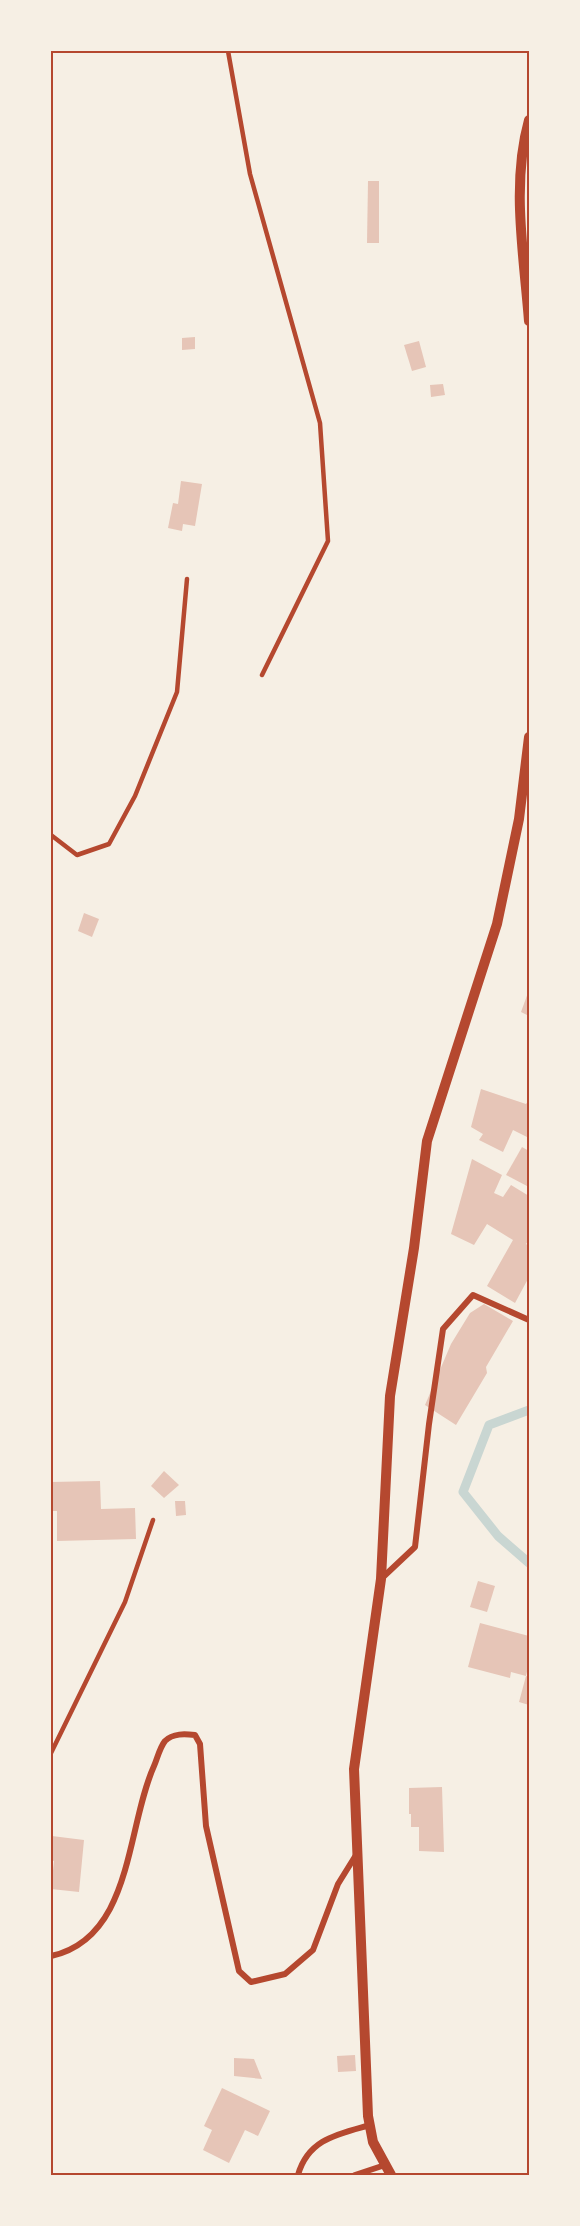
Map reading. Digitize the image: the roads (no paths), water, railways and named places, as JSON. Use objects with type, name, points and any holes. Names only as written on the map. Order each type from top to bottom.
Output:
[{"type":"street","points":[[529,120],[523,142],[520,191],[529,321]]},
{"type":"street","points":[[355,2175],[388,2170],[373,2142],[370,2125],[361,1903],[356,1855],[354,1769],[381,1579],[390,1396],[414,1248],[427,1141],[497,924],[519,819],[529,737]]},
{"type":"street","points":[[381,1579],[415,1547],[443,1329],[473,1295],[529,1320]]},
{"type":"street","points":[[51,1956],[63,1953],[88,1939],[106,1917],[120,1885],[145,1785],[165,1742],[174,1736],[195,1735],[200,1744],[206,1826],[239,1971],[251,1982],[285,1974],[313,1950],[338,1884],[356,1855]]},
{"type":"street","points":[[298,2175],[301,2164],[325,2137],[370,2125]]},
{"type":"lane","points":[[228,51],[250,174],[320,423],[328,540],[262,675]]},
{"type":"lane","points":[[51,835],[77,855],[110,844],[135,796],[177,692],[187,579]]},
{"type":"lane","points":[[51,1753],[125,1602],[153,1520]]},
{"type":"waterway","points":[[529,1410],[489,1425],[463,1492],[498,1536],[529,1563]]}]
